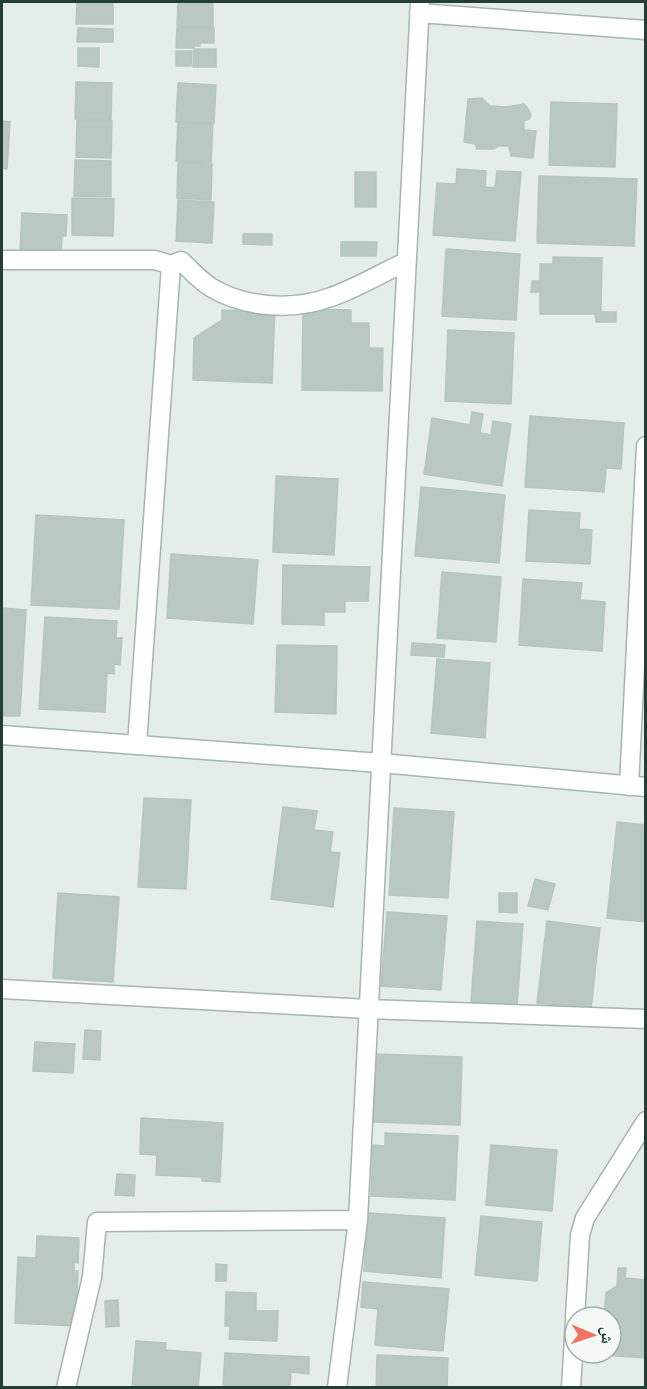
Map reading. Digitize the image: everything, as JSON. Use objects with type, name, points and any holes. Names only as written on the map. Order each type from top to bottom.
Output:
[{"type":"street","points":[[337,1388],[358,1220],[420,7],[645,30]]},
{"type":"street","points":[[2,260],[155,260],[171,265],[181,261],[210,287],[236,300],[294,306],[331,297],[406,262]]},
{"type":"street","points":[[137,745],[171,265]]},
{"type":"street","points":[[2,735],[381,764],[637,787],[645,446]]},
{"type":"street","points":[[2,989],[368,1009],[645,1019]]},
{"type":"street","points":[[576,1305],[580,1235],[585,1218],[645,1121]]},
{"type":"street","points":[[66,1388],[92,1277],[97,1222],[358,1220]]},
{"type":"street","points":[[572,1388],[573,1365]]},
{"type":"building","points":[[77,2],[113,2],[113,24],[76,24]]},
{"type":"building","points":[[178,2],[213,2],[213,27],[177,26]]},
{"type":"building","points":[[177,27],[214,28],[214,43],[200,43],[200,46],[194,46],[194,48],[176,48]]},
{"type":"building","points":[[78,28],[113,29],[113,42],[77,42]]},
{"type":"building","points":[[78,48],[99,48],[99,67],[78,66]]},
{"type":"building","points":[[194,49],[216,49],[216,67],[193,67]]},
{"type":"building","points":[[176,51],[192,51],[191,66],[176,66]]},
{"type":"building","points":[[76,82],[112,83],[111,120],[75,119]]},
{"type":"building","points":[[178,83],[216,85],[214,123],[176,122]]},
{"type":"building","points":[[482,98],[490,106],[506,107],[524,104],[531,115],[524,121],[524,130],[536,131],[533,158],[511,156],[509,146],[477,149],[475,144],[464,142],[468,99]]},
{"type":"building","points":[[551,102],[617,104],[615,167],[549,165]]},
{"type":"building","points":[[77,120],[112,121],[111,158],[76,157]]},
{"type":"building","points":[[2,121],[10,122],[7,169],[2,168]]},
{"type":"building","points":[[178,122],[213,124],[211,162],[176,161]]},
{"type":"building","points":[[75,160],[111,161],[111,197],[74,196]]},
{"type":"building","points":[[178,162],[212,164],[211,200],[177,198]]},
{"type":"building","points":[[457,169],[486,171],[485,187],[495,188],[497,171],[521,172],[515,241],[433,235],[437,183],[456,184]]},
{"type":"building","points":[[355,172],[376,172],[376,207],[355,207]]},
{"type":"building","points":[[539,176],[637,179],[634,246],[537,243]]},
{"type":"building","points":[[72,198],[114,199],[113,236],[72,235]]},
{"type":"building","points":[[178,200],[214,202],[212,243],[176,241]]},
{"type":"building","points":[[22,213],[67,215],[66,236],[62,236],[61,253],[20,251]]},
{"type":"building","points":[[243,234],[272,234],[272,245],[243,244]]},
{"type":"building","points":[[341,242],[377,242],[376,256],[341,256]]},
{"type":"building","points":[[446,249],[520,254],[516,320],[442,316]]},
{"type":"building","points":[[553,257],[602,258],[601,312],[616,312],[616,322],[596,322],[595,314],[540,314],[540,292],[531,292],[532,281],[540,281],[540,264],[553,264]]},
{"type":"building","points":[[240,307],[275,308],[272,383],[193,380],[194,338],[222,320],[222,310],[240,311]]},
{"type":"building","points":[[303,309],[351,310],[351,323],[369,323],[369,348],[383,348],[382,391],[302,390]]},
{"type":"building","points":[[448,330],[514,333],[511,404],[445,401]]},
{"type":"building","points":[[472,412],[483,414],[480,433],[491,435],[493,421],[511,424],[502,486],[424,474],[432,418],[470,425]]},
{"type":"building","points":[[530,416],[624,423],[621,469],[606,468],[604,492],[525,487]]},
{"type":"building","points":[[276,476],[338,479],[334,555],[273,552]]},
{"type":"building","points":[[421,487],[505,495],[499,563],[415,556]]},
{"type":"building","points":[[529,510],[580,513],[579,529],[592,530],[590,564],[526,561]]},
{"type":"building","points":[[36,515],[124,520],[119,609],[31,605]]},
{"type":"building","points":[[171,554],[258,560],[253,624],[167,618]]},
{"type":"building","points":[[283,565],[370,567],[368,601],[345,601],[345,612],[324,612],[324,625],[282,624]]},
{"type":"building","points":[[442,572],[501,577],[496,642],[437,638]]},
{"type":"building","points":[[523,579],[582,583],[580,600],[605,602],[602,651],[519,645]]},
{"type":"building","points":[[2,608],[26,610],[20,716],[3,716]]},
{"type":"building","points":[[45,617],[117,621],[116,638],[122,638],[120,665],[114,664],[114,674],[107,673],[105,712],[39,709]]},
{"type":"building","points":[[412,643],[445,645],[444,657],[411,655]]},
{"type":"building","points":[[277,645],[337,646],[336,714],[275,712]]},
{"type":"building","points":[[437,659],[490,663],[485,738],[431,733]]},
{"type":"building","points":[[144,798],[191,800],[186,889],[138,887]]},
{"type":"building","points":[[283,807],[317,811],[314,830],[333,832],[330,852],[340,853],[333,907],[271,899]]},
{"type":"building","points":[[394,808],[454,812],[448,898],[389,895]]},
{"type":"building","points":[[617,822],[646,825],[646,922],[607,918]]},
{"type":"building","points":[[535,879],[555,884],[548,910],[528,906]]},
{"type":"building","points":[[58,893],[119,897],[113,982],[53,978]]},
{"type":"building","points":[[499,893],[517,893],[517,913],[499,912]]},
{"type":"building","points":[[387,912],[447,916],[441,990],[381,986]]},
{"type":"building","points":[[477,921],[523,924],[517,1005],[471,1002]]},
{"type":"building","points":[[547,921],[600,928],[591,1009],[537,1003]]},
{"type":"building","points":[[85,1030],[101,1031],[100,1060],[83,1059]]},
{"type":"building","points":[[35,1042],[75,1044],[73,1073],[33,1071]]},
{"type":"building","points":[[375,1054],[462,1057],[460,1125],[373,1122]]},
{"type":"building","points":[[141,1118],[223,1123],[220,1182],[202,1181],[202,1177],[156,1175],[157,1155],[140,1154]]},
{"type":"building","points":[[385,1133],[458,1136],[455,1200],[371,1196],[373,1145],[385,1146]]},
{"type":"building","points":[[491,1145],[557,1150],[552,1211],[486,1205]]},
{"type":"building","points":[[117,1174],[135,1175],[134,1196],[115,1195]]},
{"type":"building","points":[[368,1213],[445,1218],[441,1278],[364,1271]]},
{"type":"building","points":[[481,1216],[542,1222],[537,1281],[475,1275]]},
{"type":"building","points":[[37,1236],[79,1238],[78,1263],[74,1262],[74,1271],[78,1271],[75,1326],[15,1323],[18,1257],[36,1258]]},
{"type":"building","points":[[216,1264],[227,1265],[226,1281],[216,1281]]},
{"type":"building","points":[[618,1268],[626,1268],[625,1278],[646,1280],[646,1358],[623,1356],[623,1305],[605,1305],[606,1293],[617,1286]]},
{"type":"building","points":[[363,1282],[449,1289],[443,1351],[375,1345],[378,1309],[361,1307]]},
{"type":"building","points":[[226,1292],[256,1293],[256,1311],[278,1311],[277,1341],[229,1339],[230,1326],[225,1326]]},
{"type":"building","points":[[118,1300],[119,1326],[106,1327],[105,1301]]},
{"type":"building","points":[[136,1341],[166,1343],[165,1350],[201,1353],[198,1388],[132,1388]]},
{"type":"building","points":[[225,1353],[309,1357],[309,1374],[291,1372],[290,1388],[223,1388]]},
{"type":"building","points":[[377,1355],[448,1358],[447,1388],[376,1388]]}]
